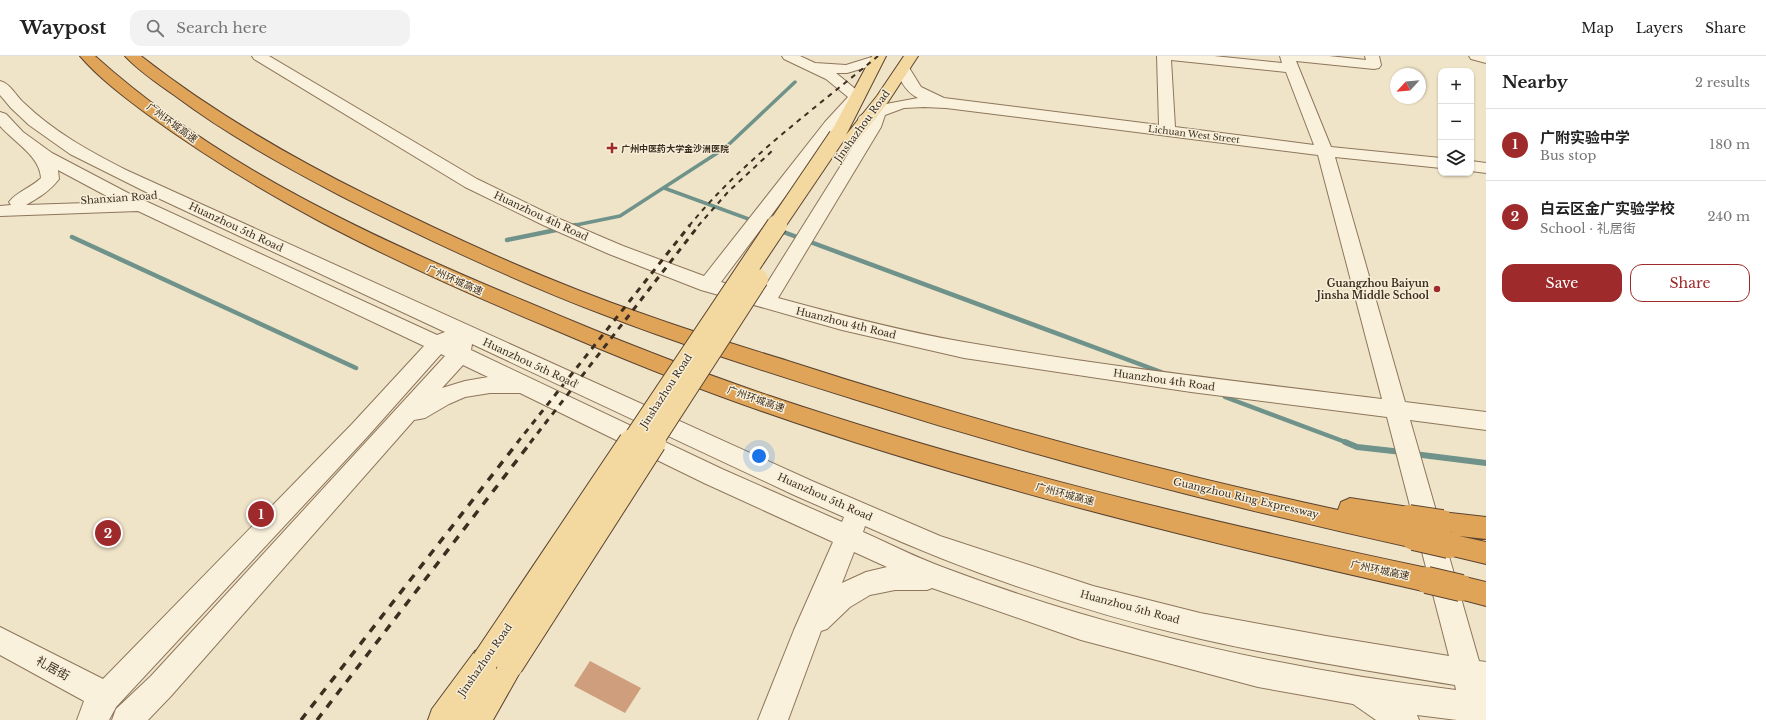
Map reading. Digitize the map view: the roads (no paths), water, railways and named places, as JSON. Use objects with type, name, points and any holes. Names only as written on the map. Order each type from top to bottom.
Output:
[{"type":"highway","name":"广州环城高速","points":[[87,56],[125,89],[186,134],[284,195],[354,232],[463,284],[602,342],[820,422],[1014,480],[1206,530],[1474,591]]},
{"type":"highway","name":"Guangzhou Ring Expressway","points":[[132,56],[202,108],[293,164],[411,225],[490,261],[636,320],[864,396],[1008,438],[1178,482],[1446,534],[1486,553]]},
{"type":"highway","points":[[1446,534],[1486,528]]},
{"type":"main road","name":"Jinshazhou Road","points":[[443,720],[498,663],[641,459],[844,138],[857,96],[878,58]]},
{"type":"main road","name":"Jinshazhou Road","points":[[844,138],[876,110],[907,62]]},
{"type":"main road","name":"Jinshazhou Road","points":[[476,720],[498,663]]},
{"type":"street","name":"Huanzhou 4th Road","points":[[259,56],[472,183],[549,221],[616,250],[708,286],[893,336],[972,351],[1191,384],[1486,421]]},
{"type":"street","points":[[708,286],[831,124],[857,96],[831,76],[788,56]]},
{"type":"street","points":[[1164,56],[1167,131]]},
{"type":"street","points":[[1170,56],[1289,60],[1374,65],[1372,56]]},
{"type":"street","points":[[1476,56],[1486,59]]},
{"type":"street","points":[[805,63],[836,69],[857,67],[878,58]]},
{"type":"street","points":[[1289,60],[1325,150],[1396,410],[1477,675],[1478,712]]},
{"type":"street","points":[[907,62],[907,81],[917,92],[946,103]]},
{"type":"street","name":"Huanzhou 5th Road","points":[[0,85],[21,110],[62,143],[462,343],[526,386],[706,473],[938,578],[1081,627],[1140,643],[1258,672],[1478,712]]},
{"type":"street","points":[[766,302],[873,127],[876,110],[909,102],[946,103]]},
{"type":"street","name":"Lichuan West Street","points":[[946,103],[1438,163]]},
{"type":"street","name":"Huanzhou 5th Road","points":[[0,117],[30,146],[58,164],[122,197],[438,344],[462,343],[537,367],[932,544],[987,564],[1142,612],[1200,626],[1477,675]]},
{"type":"street","points":[[18,202],[40,189],[50,179],[49,168],[30,146]]},
{"type":"street","points":[[1474,166],[1486,168]]},
{"type":"street","name":"Shanxian Road","points":[[0,202],[102,200],[122,197],[166,196]]},
{"type":"street","name":"Shanxian Road","points":[[0,211],[141,206],[166,196]]},
{"type":"street","points":[[127,720],[161,686],[383,438],[462,343]]},
{"type":"street","points":[[82,720],[99,709],[360,430],[438,344]]},
{"type":"street","points":[[383,438],[424,407],[448,394],[482,386],[526,386]]},
{"type":"street","points":[[360,430],[383,438]]},
{"type":"street","points":[[773,720],[808,630],[859,512]]},
{"type":"street","points":[[808,630],[832,603],[847,593],[866,584],[891,577],[938,578]]},
{"type":"street","name":"礼居街","points":[[0,640],[99,709]]},
{"type":"street","points":[[134,720],[161,686]]},
{"type":"street","points":[[1353,689],[1404,720]]},
{"type":"waterway","points":[[571,226],[620,216],[725,148],[795,82]]},
{"type":"waterway","points":[[664,188],[754,221]]},
{"type":"waterway","points":[[569,227],[576,225]]},
{"type":"waterway","points":[[507,240],[561,229]]},
{"type":"waterway","points":[[778,230],[1161,372]]},
{"type":"waterway","points":[[72,237],[356,368]]},
{"type":"waterway","points":[[1225,397],[1348,443]]},
{"type":"waterway","points":[[1345,442],[1357,447],[1402,452]]},
{"type":"waterway","points":[[1414,454],[1486,463]]},
{"type":"railway","points":[[689,226],[710,202],[755,158],[878,56]]},
{"type":"railway","points":[[698,226],[728,192],[772,151]]},
{"type":"railway","points":[[517,443],[690,225]]},
{"type":"railway","points":[[530,443],[699,225]]},
{"type":"railway","points":[[301,720],[518,442]]},
{"type":"railway","points":[[317,720],[531,442]]},
{"type":"place","name":"广州中医药大学金沙洲医院","points":[[612,148]]},
{"type":"place","name":"Guangzhou Baiyun Jinsha Middle School","points":[[1437,289]]},
{"type":"place","name":"广附实验中学","points":[[261,514]]},
{"type":"place","name":"白云区金广实验学校","points":[[108,533]]}]
